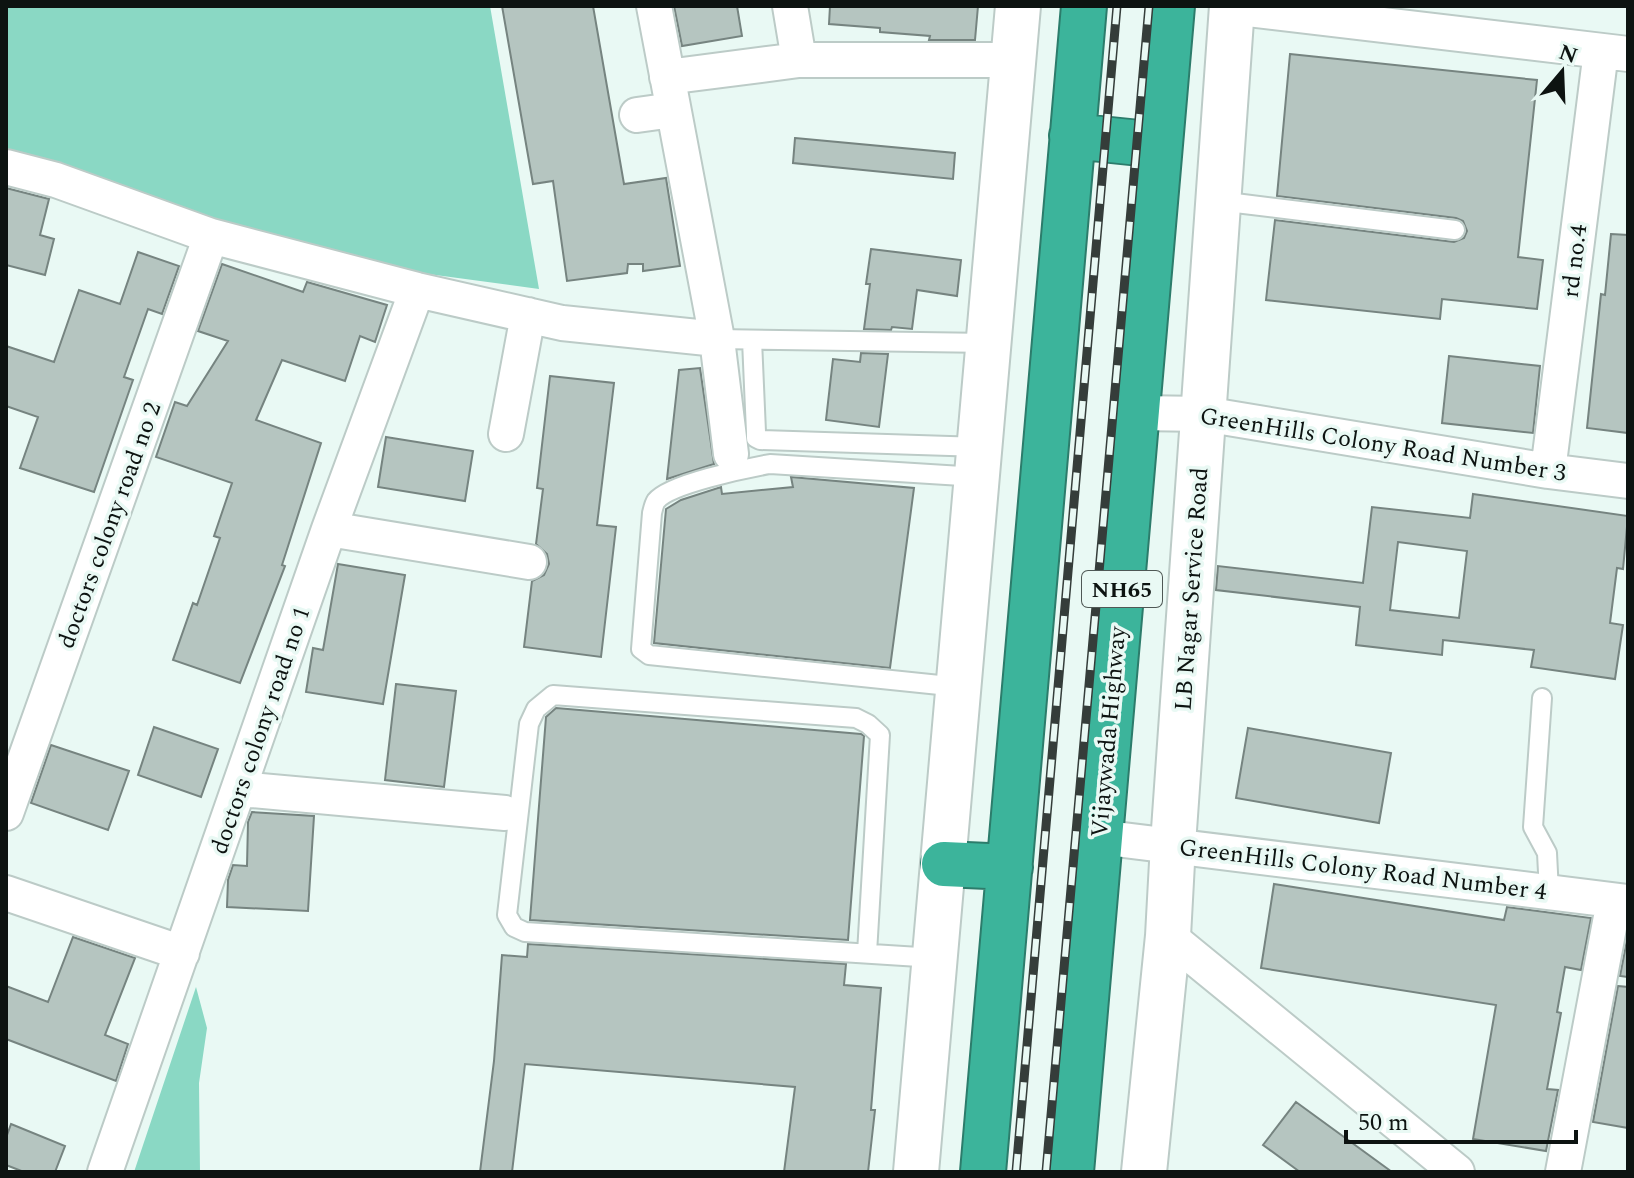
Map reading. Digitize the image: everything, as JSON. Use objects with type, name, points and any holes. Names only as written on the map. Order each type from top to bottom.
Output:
[{"type":"highway","points":[[983,1172],[1084,6]]},
{"type":"highway","name":"Vijaywada Highway","points":[[1071,1172],[1172,6]]},
{"type":"highway","points":[[1072,136],[1159,145]]},
{"type":"highway","points":[[944,864],[1010,867]]},
{"type":"street","points":[[654,6],[717,339],[733,463]]},
{"type":"street","points":[[790,6],[799,60]]},
{"type":"street","points":[[916,1172],[1018,6]]},
{"type":"street","points":[[1232,7],[1614,52]]},
{"type":"street","name":"LB Nagar Service Road","points":[[1144,1172],[1168,936],[1232,7]]},
{"type":"street","name":"rd no.4","points":[[1548,471],[1614,52]]},
{"type":"street","points":[[636,106],[670,93],[799,60],[1014,60]]},
{"type":"street","points":[[6,167],[56,180],[211,236],[417,290],[562,323],[717,339]]},
{"type":"street","name":"doctors colony road no 2","points":[[6,813],[211,236]]},
{"type":"street","name":"doctors colony road no 1","points":[[105,1172],[329,529],[417,290]]},
{"type":"street","points":[[506,434],[528,315]]},
{"type":"street","name":"GreenHills Colony Road Number 3","points":[[1138,413],[1204,414],[1548,471],[1628,481]]},
{"type":"street","points":[[329,529],[529,562]]},
{"type":"street","points":[[240,789],[505,813]]},
{"type":"street","name":"GreenHills Colony Road Number 4","points":[[1099,837],[1621,901]]},
{"type":"street","points":[[6,893],[182,953]]},
{"type":"street","points":[[1563,1172],[1621,901]]},
{"type":"street","points":[[1168,936],[1457,1172]]},
{"type":"lane","points":[[1219,201],[1455,230]]},
{"type":"lane","points":[[717,339],[990,343]]},
{"type":"lane","points":[[752,340],[756,438],[979,462]]},
{"type":"lane","points":[[959,687],[656,657],[641,649],[652,513],[656,500],[672,490],[733,463],[979,462]]},
{"type":"lane","points":[[867,953],[880,735],[876,729],[856,718],[553,695],[536,709],[529,724],[507,915],[514,927],[525,932],[935,958]]},
{"type":"lane","points":[[1542,698],[1533,827],[1547,853],[1549,892]]},
{"type":"green space","points":[[6,6],[490,6],[539,289],[428,274],[127,205],[6,156]]},
{"type":"green space","points":[[196,987],[207,1028],[199,1083],[200,1172],[134,1172]]},
{"type":"building","points":[[502,6],[593,6],[624,184],[666,178],[680,266],[643,271],[643,264],[628,264],[627,273],[567,281],[553,181],[533,184]]},
{"type":"building","points":[[674,6],[737,6],[742,36],[682,46]]},
{"type":"building","points":[[830,6],[978,6],[975,40],[929,40],[930,36],[829,24]]},
{"type":"building","points":[[1290,54],[1537,80],[1518,257],[1543,260],[1537,309],[1442,299],[1440,319],[1266,300],[1275,220],[1454,242],[1464,238],[1467,231],[1463,221],[1456,218],[1277,196]]},
{"type":"building","points":[[795,138],[955,153],[953,179],[793,163]]},
{"type":"building","points":[[6,188],[49,199],[40,235],[54,239],[45,275],[6,265]]},
{"type":"building","points":[[1611,234],[1628,235],[1628,433],[1587,428],[1601,294],[1605,295]]},
{"type":"building","points":[[871,249],[961,260],[957,296],[917,290],[912,329],[864,329]]},
{"type":"building","points":[[138,252],[179,266],[162,314],[148,309],[124,377],[133,380],[94,492],[20,468],[38,417],[6,406],[6,346],[54,362],[79,290],[120,304]]},
{"type":"building","points":[[222,264],[303,292],[307,282],[387,305],[375,342],[360,336],[345,381],[282,360],[256,420],[321,443],[282,565],[285,566],[240,683],[173,660],[193,603],[197,605],[220,538],[214,536],[232,483],[156,457],[175,402],[187,406],[228,341],[198,331]]},
{"type":"building","points":[[861,353],[888,354],[879,427],[826,420],[833,359],[860,362]]},
{"type":"building","points":[[1449,356],[1540,366],[1533,433],[1442,423]]},
{"type":"building","points":[[700,368],[714,464],[667,479],[679,370]]},
{"type":"building","points":[[550,376],[614,383],[597,525],[616,527],[601,657],[524,647],[532,581],[544,575],[549,564],[547,554],[536,544],[543,489],[537,488]]},
{"type":"building","points":[[386,437],[473,451],[465,501],[378,487]]},
{"type":"building","points":[[791,477],[914,488],[890,668],[654,643],[666,509],[681,500],[721,487],[722,494],[793,487]]},
{"type":"building","points":[[1473,494],[1628,516],[1623,569],[1617,568],[1610,623],[1623,625],[1615,679],[1531,667],[1534,650],[1443,640],[1442,655],[1356,645],[1360,607],[1216,590],[1218,566],[1363,583],[1372,507],[1470,518]],"holes":[[[1398,542],[1467,551],[1459,618],[1390,610]]]},
{"type":"building","points":[[338,564],[405,575],[383,704],[306,692],[313,648],[323,650]]},
{"type":"building","points":[[396,684],[456,691],[444,787],[385,780]]},
{"type":"building","points":[[556,708],[864,736],[848,940],[530,920],[546,717]]},
{"type":"building","points":[[154,727],[218,749],[201,797],[138,775]]},
{"type":"building","points":[[1248,728],[1391,753],[1379,823],[1236,798]]},
{"type":"building","points":[[51,745],[129,771],[108,830],[31,803]]},
{"type":"building","points":[[252,812],[314,816],[308,911],[227,907],[228,880],[233,865],[247,866],[248,822]]},
{"type":"building","points":[[1274,884],[1504,920],[1507,907],[1591,918],[1581,970],[1565,967],[1557,1012],[1561,1013],[1547,1089],[1558,1090],[1546,1151],[1473,1139],[1496,1005],[1261,968]]},
{"type":"building","points":[[1628,935],[1628,977],[1620,976]]},
{"type":"building","points":[[73,937],[135,958],[105,1035],[128,1044],[116,1081],[6,1039],[6,986],[48,1002]]},
{"type":"building","points":[[528,944],[846,964],[844,985],[881,988],[871,1110],[875,1110],[868,1172],[784,1172],[795,1087],[525,1064],[512,1172],[480,1172],[494,1061],[502,955],[527,957]]},
{"type":"building","points":[[1618,986],[1628,987],[1628,1128],[1593,1122]]},
{"type":"building","points":[[1296,1102],[1392,1172],[1300,1172],[1263,1145]]},
{"type":"building","points":[[11,1124],[65,1146],[55,1172],[24,1172],[6,1165],[6,1138]]},
{"type":"railway","points":[[1016,1172],[1117,6]]},
{"type":"railway","points":[[1046,1172],[1149,6]]}]
